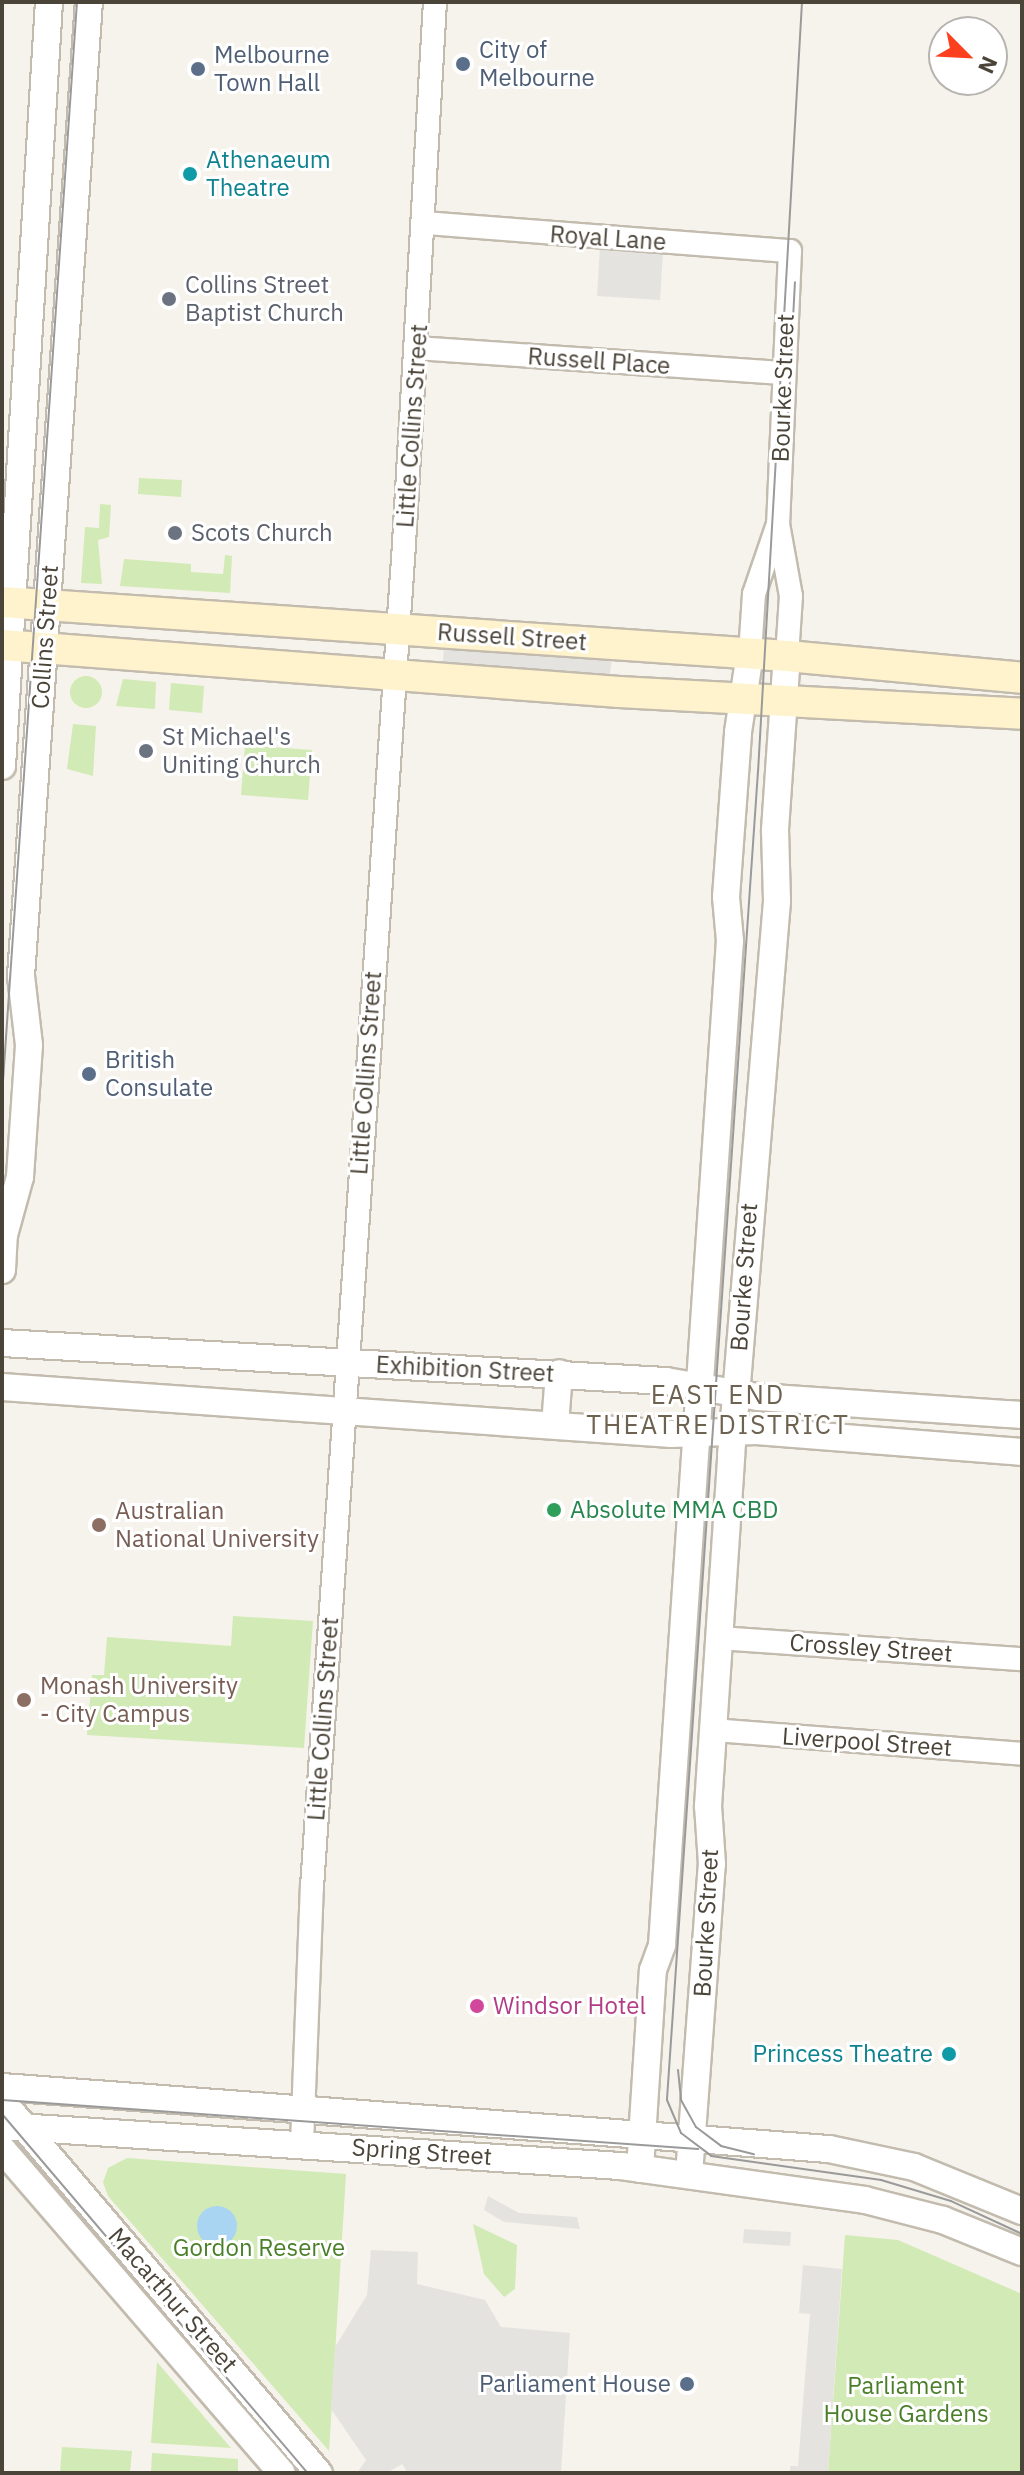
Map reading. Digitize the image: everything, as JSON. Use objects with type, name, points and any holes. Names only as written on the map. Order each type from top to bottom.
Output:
[{"type":"main road","name":"Russell Street","points":[[8,602],[787,656],[1022,678]]},
{"type":"main road","name":"Russell Street","points":[[6,646],[747,701],[1022,714]]},
{"type":"street","name":"Collins Street","points":[[2,766],[8,602],[49,2]]},
{"type":"street","name":"Collins Street","points":[[2,1270],[4,1235],[20,1177],[30,1028],[21,976],[89,2]]},
{"type":"street","name":"Little Collins Street","points":[[302,2144],[312,1887],[395,628],[425,223],[435,2]]},
{"type":"street","name":"Royal Lane","points":[[425,223],[790,251]]},
{"type":"street","name":"Bourke Street","points":[[689,2175],[712,1864],[708,1806],[755,1113],[768,1032],[791,596],[778,524],[782,373],[790,251]]},
{"type":"street","name":"Russell Place","points":[[416,348],[782,373]]},
{"type":"street","name":"Bourke Street","points":[[640,2169],[653,1970],[662,1945],[730,941],[728,874],[738,732],[747,701],[754,594],[778,524]]},
{"type":"street","name":"Exhibition Street","points":[[2,1343],[346,1364],[559,1373],[700,1385],[736,1392],[1022,1415]]},
{"type":"street","points":[[555,1425],[559,1373]]},
{"type":"street","name":"Exhibition Street","points":[[2,1387],[696,1434],[734,1431],[1022,1452]]},
{"type":"street","points":[[919,1444],[922,1408]]},
{"type":"street","name":"Crossley Street","points":[[719,1638],[1022,1659]]},
{"type":"street","name":"Liverpool Street","points":[[713,1730],[1022,1754]]},
{"type":"street","name":"Spring Street","points":[[2,2087],[829,2149],[928,2172],[1022,2211]]},
{"type":"street","points":[[2,2101],[14,2126]]},
{"type":"street","name":"Spring Street","points":[[14,2126],[302,2144],[689,2175],[841,2196],[943,2220],[1022,2252]]},
{"type":"street","name":"Macarthur Street","points":[[14,2126],[76,2187],[319,2473]]},
{"type":"street","points":[[76,2187],[70,2169],[77,2147],[88,2136],[113,2131]]},
{"type":"street","name":"Macarthur Street","points":[[2,2149],[282,2473]]},
{"type":"green space","points":[[139,478],[182,480],[181,497],[138,494]]},
{"type":"green space","points":[[100,504],[111,505],[109,537],[98,540],[102,584],[81,583],[85,527],[99,528]]},
{"type":"green space","points":[[225,555],[232,556],[230,593],[120,586],[124,559],[191,564],[191,572],[223,574]]},
{"type":"green space","points":[[86,676],[97,681],[102,692],[97,703],[86,708],[75,703],[70,692],[75,681]]},
{"type":"green space","points":[[123,679],[156,682],[155,709],[116,706]]},
{"type":"green space","points":[[171,683],[204,686],[202,713],[169,710]]},
{"type":"green space","points":[[73,724],[96,726],[93,776],[67,769]]},
{"type":"green space","points":[[245,745],[312,750],[308,800],[241,795]]},
{"type":"green space","points":[[233,1616],[313,1621],[304,1748],[87,1735],[92,1675],[104,1675],[107,1637],[231,1646]]},
{"type":"green space","name":"Gordon Reserve","points":[[127,2158],[346,2174],[329,2451],[108,2196],[103,2182],[108,2168]]},
{"type":"green space","points":[[473,2224],[517,2245],[515,2289],[504,2297],[484,2274]]},
{"type":"green space","name":"Parliament House Gardens","points":[[845,2235],[898,2240],[1022,2294],[1022,2473],[828,2473]]},
{"type":"green space","points":[[157,2362],[231,2448],[151,2443]]},
{"type":"green space","points":[[62,2447],[132,2451],[130,2473],[60,2473]]},
{"type":"green space","points":[[152,2453],[238,2459],[238,2473],[151,2473]]},
{"type":"shaded area","points":[[600,247],[663,251],[660,300],[597,296]]},
{"type":"shaded area","points":[[444,645],[612,657],[610,675],[443,662]]},
{"type":"shaded area","points":[[488,2196],[519,2213],[577,2217],[580,2229],[504,2222],[484,2210]]},
{"type":"shaded area","points":[[744,2229],[791,2232],[790,2246],[743,2243]]},
{"type":"shaded area","points":[[371,2250],[418,2252],[417,2284],[485,2300],[501,2327],[570,2333],[561,2473],[408,2473],[402,2464],[387,2473],[357,2473],[366,2460],[331,2409],[335,2347],[367,2295]]},
{"type":"shaded area","points":[[803,2265],[842,2269],[828,2473],[790,2473],[790,2466],[798,2466],[810,2314],[799,2313]]},
{"type":"water","points":[[217,2206],[231,2212],[237,2226],[231,2240],[217,2246],[203,2240],[197,2226],[203,2212]]},
{"type":"tram line","points":[[2,1096],[77,2]]},
{"type":"tram line","points":[[802,2],[758,771],[667,2100],[681,2133],[711,2156],[881,2180],[951,2201],[1022,2234]]},
{"type":"tram line","points":[[786,453],[795,282]]},
{"type":"tram line","points":[[678,2070],[681,2100],[696,2127],[721,2146],[754,2154]]},
{"type":"tram line","points":[[2,2100],[698,2149]]},
{"type":"tram line","points":[[2,2114],[308,2473]]},
{"type":"place","name":"City of Melbourne","points":[[463,64]]},
{"type":"place","name":"Melbourne Town Hall","points":[[198,69]]},
{"type":"place","name":"Athenaeum Theatre","points":[[190,174]]},
{"type":"place","name":"Collins Street Baptist Church","points":[[169,299]]},
{"type":"place","name":"Scots Church","points":[[175,533]]},
{"type":"place","name":"St Michael's Uniting Church","points":[[146,751]]},
{"type":"place","name":"British Consulate","points":[[89,1074]]},
{"type":"place","name":"Absolute MMA CBD","points":[[554,1510]]},
{"type":"place","name":"Australian National University","points":[[99,1525]]},
{"type":"place","name":"Monash University - City Campus","points":[[24,1700]]},
{"type":"place","name":"Windsor Hotel","points":[[477,2006]]},
{"type":"place","name":"Princess Theatre","points":[[949,2054]]},
{"type":"place","name":"Parliament House","points":[[687,2384]]},
{"type":"district","name":"EAST END THEATRE DISTRICT","points":[[718,1410]]}]
